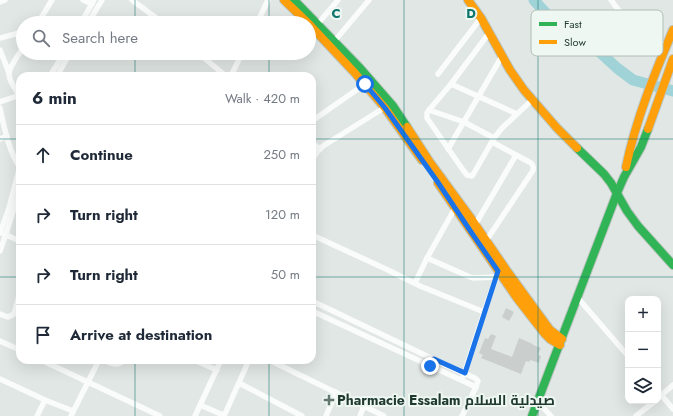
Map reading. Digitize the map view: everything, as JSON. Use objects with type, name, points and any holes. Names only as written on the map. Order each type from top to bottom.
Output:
[{"type":"main road","points":[[284,0],[296,16]]},
{"type":"main road","points":[[468,0],[481,18],[517,81],[557,128],[604,174],[633,219],[673,265]]},
{"type":"main road","points":[[300,2],[307,16]]},
{"type":"main road","points":[[316,29],[357,70],[388,105],[486,241],[498,270]]},
{"type":"main road","points":[[663,52],[673,30]]},
{"type":"main road","points":[[624,177],[630,146],[661,56]]},
{"type":"main road","points":[[532,416],[617,193],[641,147],[672,61]]},
{"type":"main road","points":[[357,70],[365,84],[388,105],[437,181],[498,270],[561,342]]},
{"type":"street","points":[[0,2],[5,0]]},
{"type":"street","points":[[42,16],[52,0]]},
{"type":"street","points":[[83,0],[93,2],[85,16]]},
{"type":"street","points":[[92,16],[102,0]]},
{"type":"street","points":[[132,0],[154,16]]},
{"type":"street","points":[[260,16],[268,0]]},
{"type":"street","points":[[316,21],[338,0]]},
{"type":"street","points":[[332,44],[369,0]]},
{"type":"street","points":[[611,0],[619,10]]},
{"type":"street","points":[[438,74],[481,18]]},
{"type":"street","points":[[489,33],[451,84],[427,113],[427,118],[468,175],[470,176],[474,173],[493,140],[502,128],[532,100]]},
{"type":"street","points":[[0,38],[16,34]]},
{"type":"street","points":[[0,50],[16,89]]},
{"type":"street","points":[[448,149],[502,56]]},
{"type":"street","points":[[9,73],[16,59]]},
{"type":"street","points":[[52,72],[60,60]]},
{"type":"street","points":[[59,72],[66,60]]},
{"type":"street","points":[[207,60],[221,72]]},
{"type":"street","points":[[233,72],[239,60]]},
{"type":"street","points":[[316,118],[365,84]]},
{"type":"street","points":[[451,84],[517,114]]},
{"type":"street","points":[[0,102],[16,96]]},
{"type":"street","points":[[316,154],[320,149],[388,105]]},
{"type":"street","points":[[0,108],[7,136],[16,161]]},
{"type":"street","points":[[429,110],[464,122],[531,163],[533,167],[533,170],[486,241]]},
{"type":"street","points":[[0,139],[7,136]]},
{"type":"street","points":[[316,146],[320,149]]},
{"type":"street","points":[[475,225],[516,155]]},
{"type":"street","points":[[0,251],[2,233],[16,181]]},
{"type":"street","points":[[415,283],[455,208]]},
{"type":"street","points":[[2,233],[16,212]]},
{"type":"street","points":[[2,233],[16,239]]},
{"type":"street","points":[[316,237],[415,283],[484,312]]},
{"type":"street","points":[[427,258],[474,278],[498,270]]},
{"type":"street","points":[[462,380],[498,270]]},
{"type":"street","points":[[577,297],[625,353]]},
{"type":"street","points":[[316,303],[476,379],[478,381],[476,387],[462,416]]},
{"type":"street","points":[[0,314],[8,317],[14,314],[16,307]]},
{"type":"street","points":[[316,313],[476,387]]},
{"type":"street","points":[[366,336],[370,329]]},
{"type":"street","points":[[0,341],[16,348]]},
{"type":"street","points":[[430,366],[434,359]]},
{"type":"street","points":[[50,364],[158,415]]},
{"type":"street","points":[[0,380],[72,413],[97,364]]},
{"type":"street","points":[[203,364],[216,370]]},
{"type":"street","points":[[195,416],[219,364]]},
{"type":"street","points":[[200,405],[221,414],[225,414],[247,364]]},
{"type":"street","points":[[278,364],[384,416]]},
{"type":"street","points":[[239,383],[302,416]]},
{"type":"street","points":[[661,393],[673,384]]},
{"type":"street","points":[[326,416],[336,392]]},
{"type":"street","points":[[661,397],[673,409]]},
{"type":"street","points":[[37,416],[45,400]]},
{"type":"street","points":[[538,402],[551,416]]},
{"type":"street","points":[[636,416],[650,404]]},
{"type":"street","points":[[360,416],[364,406]]},
{"type":"building","points":[[506,308],[514,312],[509,321],[502,317]]},
{"type":"building","points":[[491,334],[496,336],[491,349],[512,357],[519,338],[541,348],[538,355],[541,356],[539,363],[530,360],[529,362],[526,361],[521,374],[481,358],[483,355],[479,353],[485,338],[488,339]]},
{"type":"waterway","points":[[534,0],[543,10]]},
{"type":"waterway","points":[[604,56],[633,80],[673,91]]},
{"type":"traffic: fast","points":[[294,0],[310,16]]},
{"type":"traffic: fast","points":[[316,23],[359,67],[393,106],[407,127]]},
{"type":"traffic: fast","points":[[532,416],[617,193],[641,147],[648,129]]},
{"type":"traffic: fast","points":[[577,148],[604,174],[638,226],[673,265]]},
{"type":"traffic: slow","points":[[284,0],[301,16]]},
{"type":"traffic: slow","points":[[468,0],[481,18],[510,70],[524,90],[557,128],[577,148]]},
{"type":"traffic: slow","points":[[663,54],[673,30]]},
{"type":"traffic: slow","points":[[316,31],[385,108],[422,160]]},
{"type":"traffic: slow","points":[[626,167],[640,114],[662,56]]},
{"type":"traffic: slow","points":[[648,129],[673,59]]},
{"type":"traffic: slow","points":[[407,127],[429,161],[550,330],[562,339]]},
{"type":"traffic: slow","points":[[438,183],[517,298],[545,334],[560,345]]},
{"type":"place","name":"Pharmacie Essalam صيدلية السلام","points":[[329,400]]},
{"type":"route","points":[[365,84],[385,108],[437,181],[498,271],[465,373],[434,359],[430,366]]}]
